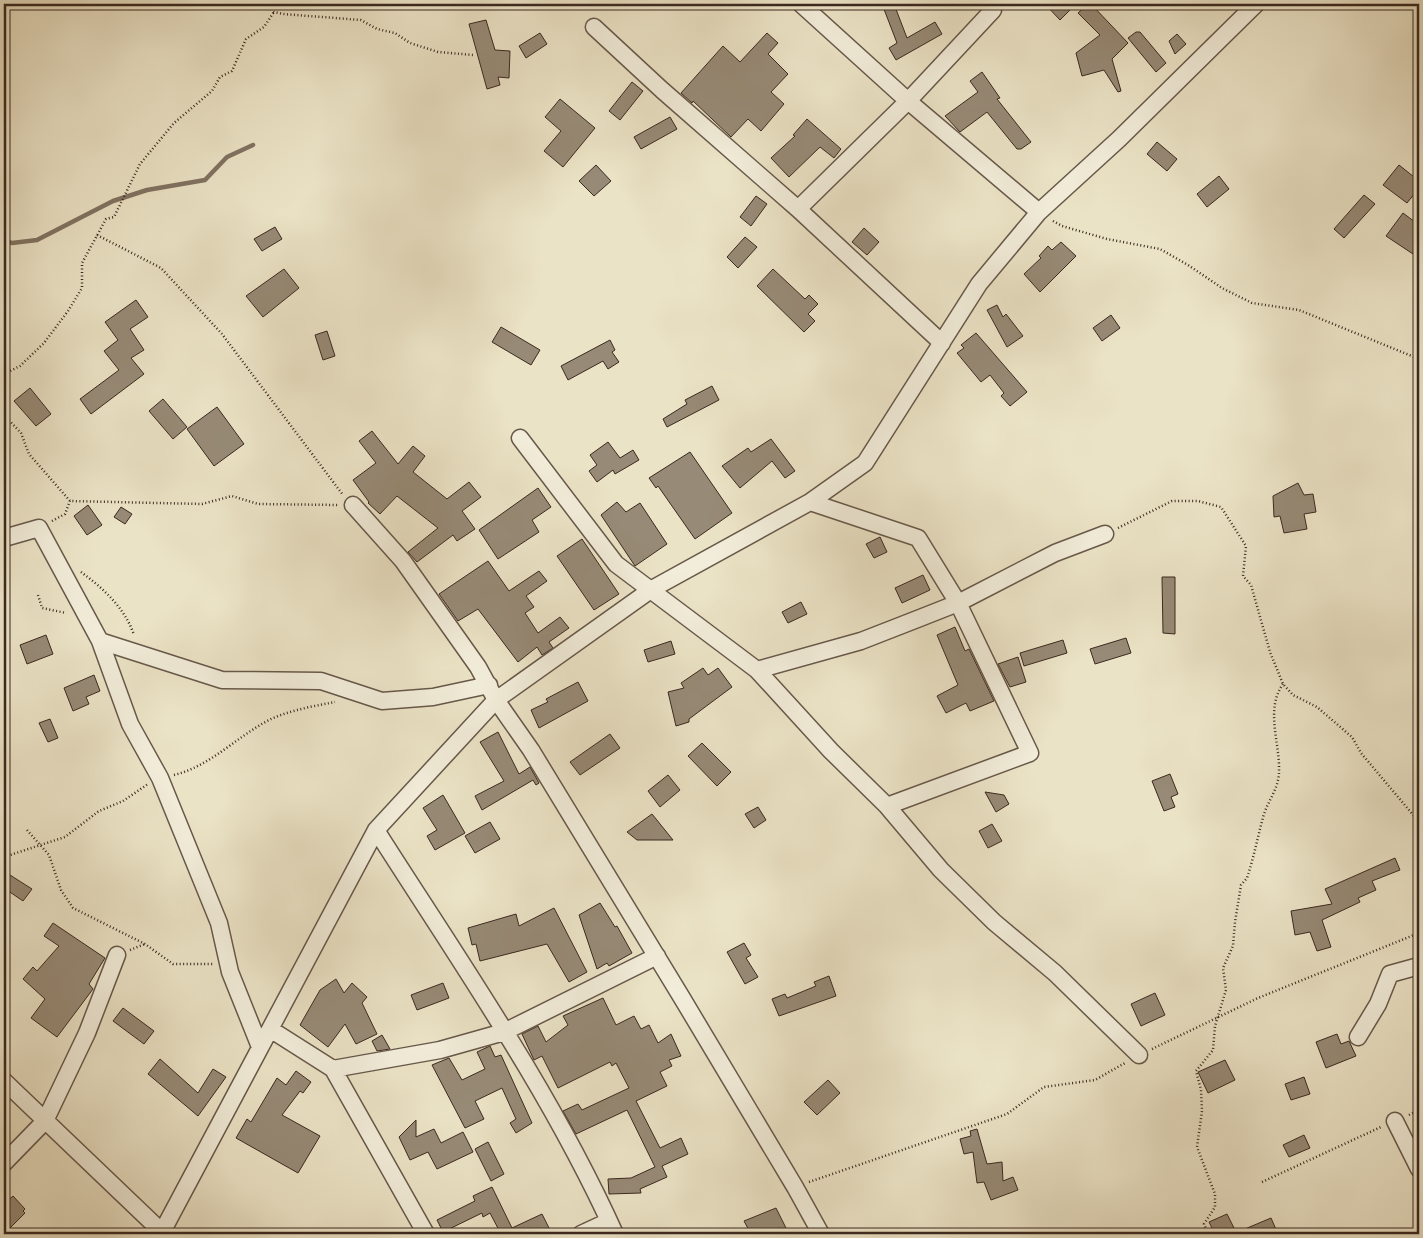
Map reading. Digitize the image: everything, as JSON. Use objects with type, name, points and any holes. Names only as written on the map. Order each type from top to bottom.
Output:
[{"type":"street","points":[[801,4],[908,102],[1039,212]]},
{"type":"street","points":[[4,1081],[162,1233],[376,830],[496,700],[652,589],[810,502],[865,463],[979,284],[1039,212],[1119,140],[1220,42],[1256,4]]},
{"type":"street","points":[[798,209],[908,102],[993,10]]},
{"type":"street","points":[[594,27],[662,90],[798,209],[942,342]]},
{"type":"street","points":[[520,438],[616,564],[652,589],[757,670],[831,751],[887,806],[954,883],[994,922],[1055,973],[1140,1055]]},
{"type":"street","points":[[810,502],[918,538],[958,603],[1030,754],[887,806]]},
{"type":"street","points":[[352,505],[404,561],[531,750],[657,956],[821,1234]]},
{"type":"street","points":[[4,538],[39,528],[100,641],[130,724],[160,778],[218,924],[230,972],[260,1047]]},
{"type":"street","points":[[757,670],[861,641],[958,603],[1055,553],[1106,534]]},
{"type":"street","points":[[100,641],[222,680],[321,681],[382,701],[433,697],[489,685]]},
{"type":"street","points":[[376,830],[504,1032],[557,1122],[612,1228],[581,1234]]},
{"type":"street","points":[[4,1163],[45,1121],[86,1033],[117,955]]},
{"type":"street","points":[[333,1069],[440,1050],[504,1032],[657,956]]},
{"type":"street","points":[[1358,1037],[1378,1004],[1390,974],[1419,966]]},
{"type":"street","points":[[270,1029],[333,1069],[426,1234]]},
{"type":"street","points":[[1395,1121],[1419,1169]]},
{"type":"path","points":[[266,4],[274,12],[319,18],[361,20],[377,29],[395,33],[410,43],[438,52],[473,55]]},
{"type":"path","points":[[4,374],[20,366],[44,343],[68,311],[82,288],[82,263],[106,219],[114,217],[121,198],[140,164],[174,123],[194,103],[212,91],[220,77],[232,71],[246,39],[264,27],[274,12]]},
{"type":"path","points":[[1039,212],[1062,226],[1107,239],[1160,249],[1222,288],[1252,303],[1299,310],[1419,359]]},
{"type":"path","points":[[97,235],[161,268],[222,334],[327,476],[352,505]]},
{"type":"path","points":[[4,415],[21,433],[29,454],[70,501],[202,504],[232,496],[258,504],[352,505]]},
{"type":"path","points":[[39,528],[65,514],[70,501]]},
{"type":"path","points":[[1106,534],[1172,501],[1198,502],[1220,507],[1246,546],[1243,576],[1251,585],[1270,652],[1283,684],[1293,695],[1317,707],[1352,737],[1361,753],[1414,816],[1419,826]]},
{"type":"path","points":[[60,566],[78,570],[98,584],[131,625],[139,650],[146,656]]},
{"type":"path","points":[[1208,1234],[1204,1224],[1215,1207],[1215,1194],[1197,1147],[1202,1110],[1201,1090],[1196,1071],[1213,1050],[1226,990],[1224,968],[1233,946],[1234,922],[1241,886],[1248,878],[1264,814],[1277,787],[1279,770],[1274,727],[1278,692],[1283,684]]},
{"type":"path","points":[[4,857],[65,837],[99,811],[123,801],[140,788],[160,778],[191,771],[272,719],[306,708],[340,701],[356,694]]},
{"type":"path","points":[[27,830],[49,855],[61,890],[73,908],[145,944],[173,964],[201,962],[215,965],[230,972]]},
{"type":"path","points":[[795,1187],[1007,1114],[1044,1087],[1095,1080],[1140,1055],[1258,998],[1419,933]]},
{"type":"path","points":[[1262,1182],[1419,1110]]},
{"type":"building","points":[[882,4],[894,4],[907,38],[935,22],[942,34],[896,60],[889,48],[897,43]]},
{"type":"building","points":[[1045,4],[1064,4],[1070,10],[1060,20]]},
{"type":"building","points":[[1088,4],[1091,4],[1128,43],[1112,59],[1121,91],[1118,92],[1104,70],[1082,76],[1076,53],[1100,35],[1078,13]]},
{"type":"building","points":[[486,20],[495,50],[510,51],[509,78],[498,77],[500,85],[487,89],[469,24]]},
{"type":"building","points":[[1136,32],[1140,32],[1166,63],[1156,72],[1128,38]]},
{"type":"building","points":[[540,33],[547,44],[526,58],[519,46]]},
{"type":"building","points":[[767,33],[778,43],[768,54],[788,74],[771,92],[784,104],[761,131],[748,119],[731,137],[693,101],[692,103],[681,93],[723,46],[740,62]]},
{"type":"building","points":[[1177,34],[1186,44],[1175,54],[1169,41]]},
{"type":"building","points":[[982,72],[1000,98],[997,99],[1031,142],[1021,149],[1017,149],[987,112],[960,132],[945,116],[978,92],[970,81]]},
{"type":"building","points":[[632,82],[643,91],[620,120],[609,111]]},
{"type":"building","points":[[560,99],[595,128],[563,167],[544,151],[561,131],[545,117]]},
{"type":"building","points":[[670,117],[677,129],[641,149],[634,137]]},
{"type":"building","points":[[807,119],[841,149],[834,158],[820,147],[789,177],[771,158],[795,136],[793,135]]},
{"type":"building","points":[[1157,142],[1177,159],[1167,171],[1147,154]]},
{"type":"building","points":[[596,165],[611,181],[594,196],[579,181]]},
{"type":"building","points":[[1399,165],[1419,181],[1419,188],[1407,203],[1383,185]]},
{"type":"building","points":[[1219,176],[1229,189],[1207,207],[1197,194]]},
{"type":"building","points":[[1364,195],[1375,204],[1344,238],[1334,229]]},
{"type":"building","points":[[756,196],[767,204],[751,226],[740,217]]},
{"type":"building","points":[[1403,213],[1419,225],[1419,245],[1413,254],[1386,236]]},
{"type":"building","points":[[275,227],[282,239],[262,251],[254,239]]},
{"type":"building","points":[[864,228],[879,242],[867,255],[852,242]]},
{"type":"building","points":[[745,237],[757,247],[738,268],[727,257]]},
{"type":"building","points":[[1061,242],[1076,256],[1040,292],[1024,274],[1041,258],[1039,256],[1048,246],[1052,250]]},
{"type":"building","points":[[284,269],[299,288],[263,317],[246,296]]},
{"type":"building","points":[[773,269],[805,299],[809,295],[818,304],[808,314],[815,321],[804,332],[757,286]]},
{"type":"building","points":[[136,300],[148,317],[130,329],[144,350],[131,358],[144,374],[91,414],[80,399],[119,370],[104,351],[118,340],[105,322]]},
{"type":"building","points":[[997,305],[1003,317],[1006,314],[1023,336],[1007,347],[987,310]]},
{"type":"building","points":[[1111,315],[1120,328],[1102,341],[1093,328]]},
{"type":"building","points":[[501,327],[540,350],[531,365],[492,342]]},
{"type":"building","points":[[327,331],[335,356],[323,360],[315,335]]},
{"type":"building","points":[[976,333],[1027,392],[1010,406],[1001,396],[1004,393],[990,375],[981,382],[957,353],[964,348],[961,345]]},
{"type":"building","points":[[610,340],[615,350],[612,352],[619,362],[608,369],[603,361],[568,380],[561,366]]},
{"type":"building","points":[[712,386],[719,400],[667,427],[663,419],[687,404],[685,400]]},
{"type":"building","points":[[30,388],[51,414],[36,426],[14,401]]},
{"type":"building","points":[[163,399],[187,427],[173,439],[149,411]]},
{"type":"building","points":[[217,407],[244,444],[214,466],[187,429]]},
{"type":"building","points":[[372,431],[398,464],[413,446],[425,456],[413,472],[447,499],[469,482],[481,497],[462,511],[475,529],[457,541],[453,535],[417,562],[408,552],[438,528],[397,496],[380,514],[368,503],[353,480],[376,463],[359,441]]},
{"type":"building","points":[[771,439],[795,471],[785,478],[772,461],[740,488],[722,466],[748,448],[751,452]]},
{"type":"building","points":[[608,442],[620,458],[633,450],[639,460],[615,474],[613,470],[597,482],[589,471],[597,465],[590,455]]},
{"type":"building","points":[[690,452],[732,513],[695,539],[658,486],[656,488],[649,478]]},
{"type":"building","points":[[1298,483],[1304,495],[1313,494],[1316,512],[1304,514],[1307,529],[1284,533],[1280,516],[1274,517],[1273,496]]},
{"type":"building","points":[[538,488],[551,507],[532,520],[539,532],[498,559],[479,530]]},
{"type":"building","points":[[617,502],[626,512],[640,503],[667,544],[635,566],[601,515]]},
{"type":"building","points":[[88,505],[102,525],[87,535],[74,516]]},
{"type":"building","points":[[121,507],[132,514],[125,524],[114,517]]},
{"type":"building","points":[[880,537],[887,552],[874,558],[866,544]]},
{"type":"building","points":[[582,539],[619,594],[594,610],[557,556]]},
{"type":"building","points":[[488,561],[509,591],[539,571],[547,581],[526,596],[534,607],[525,613],[538,633],[560,617],[569,628],[549,642],[553,648],[542,655],[537,647],[518,662],[478,609],[458,621],[439,594]]},
{"type":"building","points":[[923,575],[930,590],[902,603],[895,588]]},
{"type":"building","points":[[1162,577],[1175,577],[1175,634],[1163,633]]},
{"type":"building","points":[[801,602],[807,614],[788,623],[782,612]]},
{"type":"building","points":[[955,627],[965,651],[969,649],[994,701],[970,711],[966,703],[946,713],[937,696],[958,685],[937,635]]},
{"type":"building","points":[[46,635],[53,654],[27,664],[20,645]]},
{"type":"building","points":[[1126,638],[1131,653],[1095,664],[1090,649]]},
{"type":"building","points":[[1063,640],[1067,653],[1024,666],[1020,653]]},
{"type":"building","points":[[671,641],[675,654],[648,662],[644,650]]},
{"type":"building","points":[[1018,657],[1026,682],[1010,687],[998,664]]},
{"type":"building","points":[[703,668],[708,675],[718,668],[732,687],[689,719],[689,722],[676,726],[668,692],[684,688],[681,683]]},
{"type":"building","points":[[94,675],[100,691],[86,697],[89,704],[73,711],[64,688]]},
{"type":"building","points":[[578,682],[588,701],[539,728],[531,710],[548,702],[546,699]]},
{"type":"building","points":[[50,719],[58,738],[48,742],[39,723]]},
{"type":"building","points":[[498,732],[519,774],[530,767],[539,783],[536,785],[533,780],[482,810],[475,796],[504,781],[480,742]]},
{"type":"building","points":[[610,734],[620,748],[580,775],[570,762]]},
{"type":"building","points":[[702,743],[731,772],[717,786],[688,756]]},
{"type":"building","points":[[1170,774],[1178,794],[1171,797],[1175,807],[1164,811],[1152,781]]},
{"type":"building","points":[[668,775],[680,790],[660,807],[648,791]]},
{"type":"building","points":[[985,792],[1004,795],[1009,804],[996,812]]},
{"type":"building","points":[[443,795],[465,833],[435,850],[427,836],[437,830],[423,808]]},
{"type":"building","points":[[758,807],[766,820],[754,828],[745,814]]},
{"type":"building","points":[[652,814],[673,840],[637,840],[627,832]]},
{"type":"building","points":[[490,822],[500,839],[475,853],[465,836]]},
{"type":"building","points":[[992,824],[1002,841],[988,848],[979,831]]},
{"type":"building","points":[[1395,858],[1400,870],[1372,881],[1376,890],[1358,898],[1360,902],[1322,920],[1331,947],[1317,951],[1310,932],[1295,935],[1291,911],[1332,904],[1325,889]]},
{"type":"building","points":[[10,875],[32,889],[23,901],[4,888]]},
{"type":"building","points":[[600,903],[615,927],[617,926],[632,953],[609,966],[607,963],[597,969],[579,915]]},
{"type":"building","points":[[554,908],[587,972],[569,982],[547,944],[480,961],[476,944],[472,945],[468,928],[516,914],[519,926]]},
{"type":"building","points":[[53,923],[105,958],[89,984],[93,989],[57,1037],[31,1018],[45,999],[23,979],[33,967],[37,971],[59,946],[44,936]]},
{"type":"building","points":[[744,943],[751,955],[746,958],[758,977],[745,984],[727,952]]},
{"type":"building","points":[[829,976],[836,996],[779,1016],[772,999],[785,994],[787,998],[816,986],[814,982]]},
{"type":"building","points":[[336,979],[344,993],[352,983],[367,997],[362,1003],[377,1034],[356,1044],[345,1024],[328,1047],[300,1025],[320,990]]},
{"type":"building","points":[[443,983],[449,998],[417,1010],[411,995]]},
{"type":"building","points":[[1155,993],[1165,1015],[1141,1026],[1131,1004]]},
{"type":"building","points":[[603,998],[616,1025],[634,1016],[641,1029],[649,1025],[658,1043],[671,1034],[681,1056],[669,1060],[672,1066],[660,1072],[667,1086],[636,1101],[660,1148],[681,1138],[688,1154],[662,1166],[667,1177],[640,1189],[641,1193],[609,1194],[608,1179],[631,1178],[655,1167],[627,1110],[576,1134],[563,1111],[578,1104],[582,1110],[629,1088],[616,1063],[612,1066],[610,1062],[558,1088],[542,1056],[534,1060],[522,1034],[538,1026],[546,1042],[568,1025],[563,1016]]},
{"type":"building","points":[[123,1008],[154,1031],[144,1044],[113,1021]]},
{"type":"building","points":[[1337,1034],[1341,1044],[1349,1041],[1356,1056],[1326,1068],[1316,1042]]},
{"type":"building","points":[[382,1035],[390,1049],[377,1051],[372,1041]]},
{"type":"building","points":[[490,1046],[495,1057],[501,1055],[532,1123],[516,1133],[510,1123],[516,1119],[502,1088],[475,1101],[484,1119],[465,1128],[432,1065],[449,1058],[462,1080],[485,1069],[477,1052]]},
{"type":"building","points":[[160,1059],[198,1093],[213,1069],[226,1077],[198,1116],[148,1074]]},
{"type":"building","points":[[1225,1060],[1235,1080],[1208,1093],[1198,1072]]},
{"type":"building","points":[[296,1071],[311,1082],[303,1093],[300,1091],[282,1115],[320,1136],[298,1173],[236,1138],[247,1119],[251,1122],[277,1078],[286,1085]]},
{"type":"building","points":[[1304,1077],[1310,1094],[1291,1100],[1285,1084]]},
{"type":"building","points":[[828,1080],[840,1093],[817,1115],[804,1102]]},
{"type":"building","points":[[416,1120],[416,1137],[434,1129],[441,1143],[463,1132],[473,1152],[437,1169],[428,1152],[410,1160],[399,1137]]},
{"type":"building","points":[[977,1129],[987,1164],[1002,1162],[1003,1181],[1013,1177],[1018,1190],[991,1200],[984,1182],[977,1183],[973,1152],[964,1154],[960,1139],[971,1136],[970,1131]]},
{"type":"building","points":[[1304,1135],[1310,1148],[1289,1157],[1283,1145]]},
{"type":"building","points":[[488,1142],[504,1174],[491,1181],[475,1149]]},
{"type":"building","points":[[492,1187],[512,1228],[542,1214],[552,1234],[501,1234],[490,1213],[483,1217],[482,1213],[443,1232],[437,1220],[475,1201],[473,1196]]},
{"type":"building","points":[[13,1196],[25,1209],[23,1211],[25,1213],[4,1234],[4,1204]]},
{"type":"building","points":[[776,1208],[789,1234],[751,1234],[744,1221]]},
{"type":"building","points":[[1227,1214],[1235,1230],[1225,1234],[1215,1234],[1209,1222]]},
{"type":"building","points":[[1271,1218],[1278,1234],[1233,1234]]},
{"type":"waterway","points":[[4,240],[12,243],[37,240],[113,201],[147,190],[205,180],[227,157],[253,145]]}]
